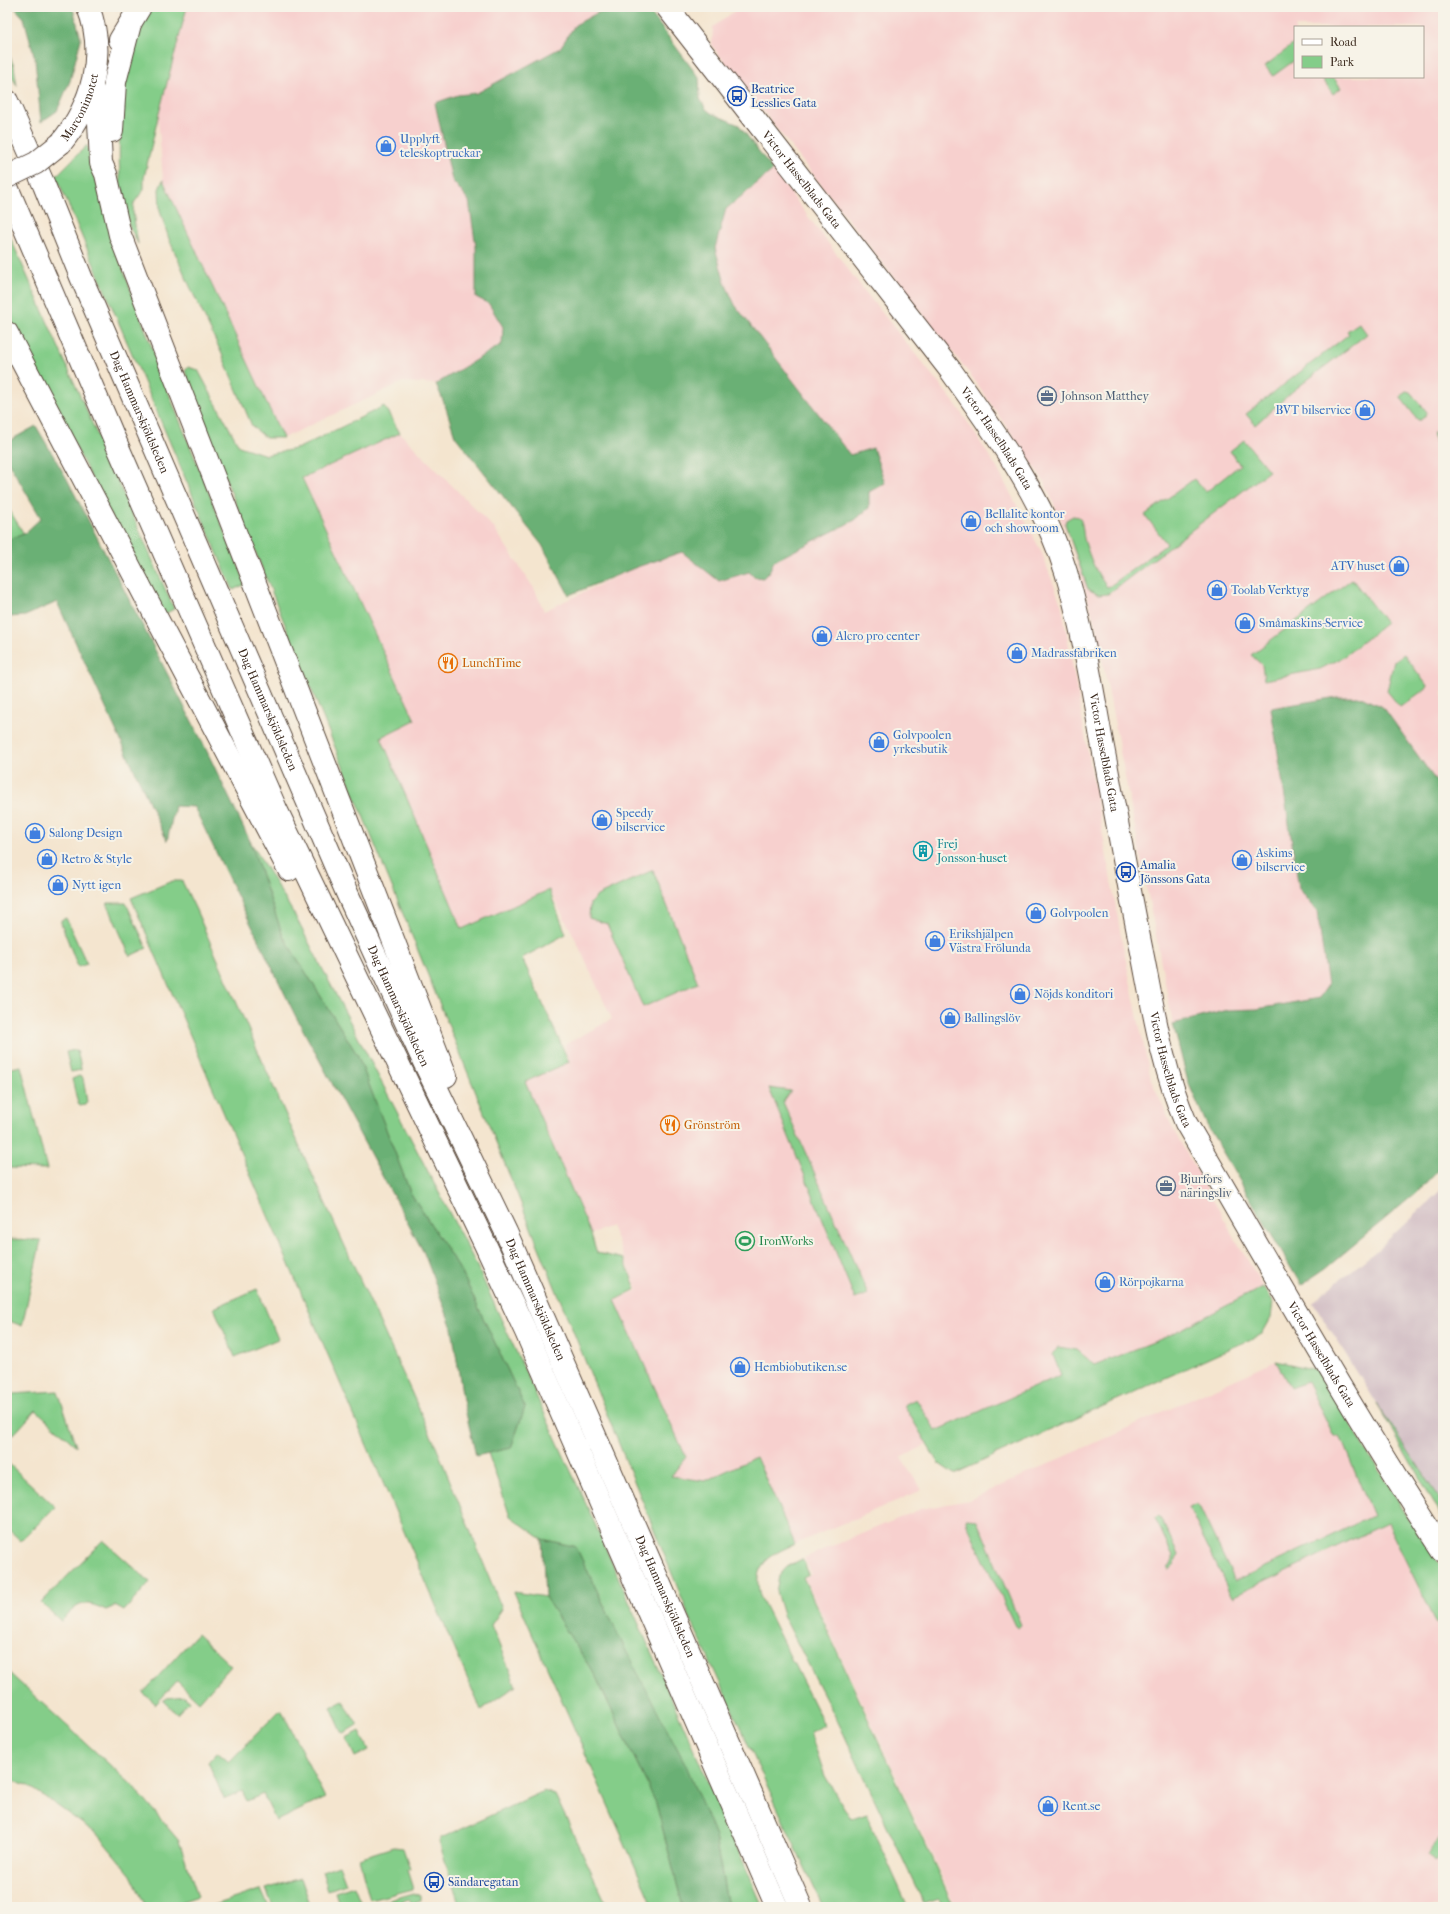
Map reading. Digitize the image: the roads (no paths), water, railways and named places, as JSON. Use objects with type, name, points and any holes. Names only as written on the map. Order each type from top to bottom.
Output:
[{"type":"main road","name":"Marconimotet","points":[[7,177],[36,163],[60,143],[80,117],[93,81],[96,42],[88,7]]},
{"type":"main road","name":"Victor Hasselblads Gata","points":[[667,7],[951,371],[988,423],[1040,508],[1065,571],[1086,650],[1157,1029],[1165,1069],[1174,1096],[1186,1123],[1292,1304],[1443,1551]]},
{"type":"main road","points":[[135,16],[105,66],[93,81],[98,102],[101,163],[106,174],[120,235],[506,1232]]},
{"type":"main road","points":[[106,174],[110,162],[115,82],[135,16]]},
{"type":"main road","name":"Dag Hammarskjöldsleden","points":[[7,101],[44,184],[81,277],[347,893],[424,1062],[506,1232],[801,1907]]},
{"type":"main road","name":"Dag Hammarskjöldsleden","points":[[7,187],[114,438],[276,809],[526,1332],[777,1907]]},
{"type":"main road","points":[[7,333],[485,1244]]},
{"type":"place","name":"Beatrice Lesslies Gata","points":[[737,96]]},
{"type":"place","name":"Upplyft teleskoptruckar","points":[[386,146]]},
{"type":"place","name":"Johnson Matthey","points":[[1047,396]]},
{"type":"place","name":"BVT bilservice","points":[[1365,410]]},
{"type":"place","name":"Bellalite kontor och showroom","points":[[971,521]]},
{"type":"place","name":"ATV huset","points":[[1399,566]]},
{"type":"place","name":"Toolab Verktyg","points":[[1217,590]]},
{"type":"place","name":"Småmaskins-Service","points":[[1245,623]]},
{"type":"place","name":"Alcro pro center","points":[[822,636]]},
{"type":"place","name":"Madrassfabriken","points":[[1017,653]]},
{"type":"place","name":"LunchTime","points":[[448,663]]},
{"type":"place","name":"Golvpoolen yrkesbutik","points":[[879,742]]},
{"type":"place","name":"Speedy bilservice","points":[[602,820]]},
{"type":"place","name":"Salong Design","points":[[35,833]]},
{"type":"place","name":"Frej Jonsson-huset","points":[[923,851]]},
{"type":"place","name":"Retro & Style","points":[[47,859]]},
{"type":"place","name":"Askims bilservice","points":[[1242,860]]},
{"type":"place","name":"Amalia Jönssons Gata","points":[[1126,872]]},
{"type":"place","name":"Nytt igen","points":[[58,885]]},
{"type":"place","name":"Golvpoolen","points":[[1036,913]]},
{"type":"place","name":"Erikshjälpen Västra Frölunda","points":[[935,941]]},
{"type":"place","name":"Nöjds konditori","points":[[1020,994]]},
{"type":"place","name":"Ballingslöv","points":[[950,1018]]},
{"type":"place","name":"Grönström","points":[[670,1125]]},
{"type":"place","name":"Bjurfors näringsliv","points":[[1166,1186]]},
{"type":"place","name":"IronWorks","points":[[745,1241]]},
{"type":"place","name":"Rörpojkarna","points":[[1105,1282]]},
{"type":"place","name":"Hembiobutiken.se","points":[[740,1367]]},
{"type":"place","name":"Rent.se","points":[[1048,1806]]},
{"type":"place","name":"Sändaregatan","points":[[434,1882]]}]
